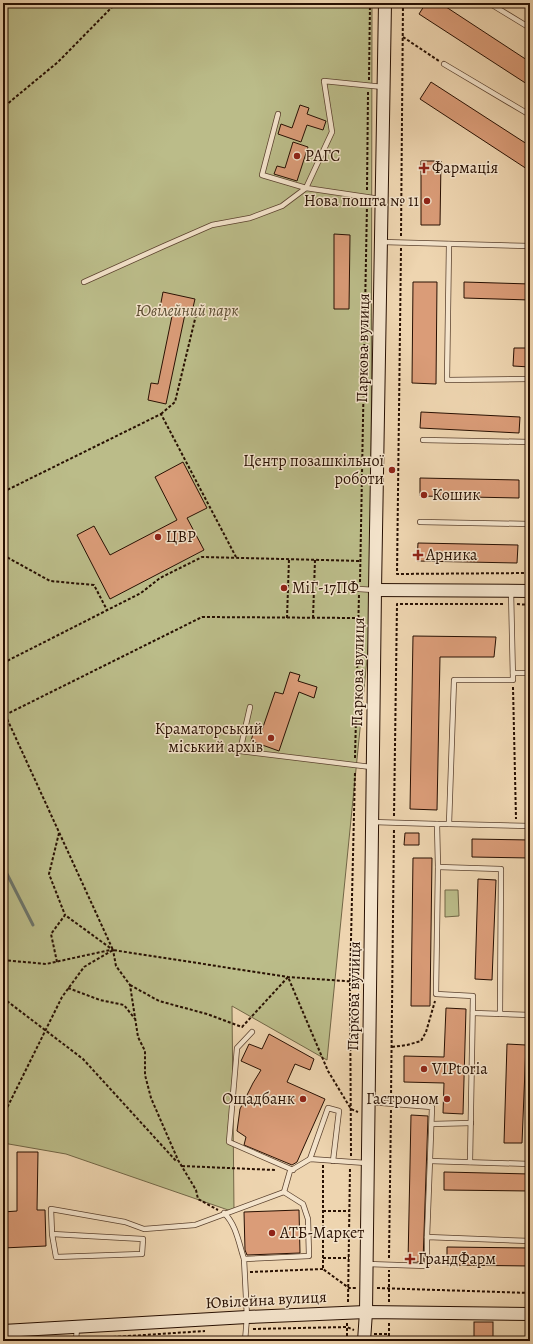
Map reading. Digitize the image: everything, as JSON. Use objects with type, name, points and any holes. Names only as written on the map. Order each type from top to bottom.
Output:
[{"type":"street","name":"Паркова вулиця","points":[[364,1337],[367,1264],[375,590],[385,3]]},
{"type":"street","points":[[375,590],[530,592]]},
{"type":"street","name":"Ювілейна вулиця","points":[[3,1332],[76,1336],[247,1316],[366,1312],[530,1314]]},
{"type":"lane","points":[[489,3],[530,28]]},
{"type":"lane","points":[[444,64],[530,115]]},
{"type":"lane","points":[[84,282],[212,226],[250,218],[282,206],[306,188],[332,132],[324,81],[383,86]]},
{"type":"lane","points":[[278,114],[262,175],[306,188],[382,200]]},
{"type":"lane","points":[[381,242],[530,246]]},
{"type":"lane","points":[[449,244],[446,380],[530,379]]},
{"type":"lane","points":[[423,440],[530,442]]},
{"type":"lane","points":[[420,522],[530,524]]},
{"type":"lane","points":[[360,589],[375,590]]},
{"type":"lane","points":[[449,824],[454,680],[513,680],[511,591]]},
{"type":"lane","points":[[514,673],[530,673]]},
{"type":"lane","points":[[250,707],[240,751],[373,767]]},
{"type":"lane","points":[[372,822],[530,826]]},
{"type":"lane","points":[[437,824],[438,867],[436,994],[473,996],[470,1162]]},
{"type":"lane","points":[[438,867],[501,869],[500,1014]]},
{"type":"lane","points":[[473,1013],[530,1015]]},
{"type":"lane","points":[[252,1032],[237,1048],[229,1142],[291,1170]]},
{"type":"lane","points":[[367,1264],[427,1266],[432,1124],[432,1107],[369,1102]]},
{"type":"lane","points":[[310,1159],[328,1108],[339,1111],[333,1161]]},
{"type":"lane","points":[[432,1124],[470,1123]]},
{"type":"lane","points":[[284,1192],[291,1170],[310,1159],[368,1163]]},
{"type":"lane","points":[[430,1161],[530,1164]]},
{"type":"lane","points":[[144,1229],[142,1254],[56,1257],[52,1234],[51,1209],[125,1222],[144,1229],[195,1225],[284,1192]]},
{"type":"lane","points":[[244,1259],[309,1256],[308,1219],[303,1204],[284,1192]]},
{"type":"lane","points":[[224,1213],[229,1218],[234,1229],[244,1259],[247,1316],[245,1341]]},
{"type":"lane","points":[[52,1234],[143,1239]]},
{"type":"lane","points":[[428,1237],[530,1240]]},
{"type":"path","points":[[3,112],[6,105],[58,62],[116,3]]},
{"type":"path","points":[[3,663],[141,593],[160,578],[202,556],[361,561],[370,3]]},
{"type":"path","points":[[403,3],[397,574],[530,573]]},
{"type":"path","points":[[402,37],[444,64]]},
{"type":"path","points":[[3,492],[162,414],[175,402],[196,314]]},
{"type":"path","points":[[162,414],[236,558]]},
{"type":"path","points":[[3,555],[50,581],[94,585],[107,610]]},
{"type":"path","points":[[288,618],[289,559]]},
{"type":"path","points":[[313,618],[315,560]]},
{"type":"path","points":[[389,1341],[397,604],[530,604]]},
{"type":"path","points":[[5,715],[202,617],[358,618],[350,981],[351,1109],[347,1341]]},
{"type":"path","points":[[513,680],[516,825]]},
{"type":"path","points":[[3,710],[113,950],[116,966],[130,985],[159,1000],[207,1014],[242,1027],[288,977]]},
{"type":"path","points":[[59,833],[49,874],[65,915],[113,950]]},
{"type":"path","points":[[57,962],[51,934],[65,915]]},
{"type":"path","points":[[3,1116],[62,997],[84,967],[113,950]]},
{"type":"path","points":[[3,960],[46,964],[113,950],[288,977],[370,982]]},
{"type":"path","points":[[288,977],[328,1072],[351,1109],[369,1116]]},
{"type":"path","points":[[130,985],[138,1037],[145,1051],[145,1075],[151,1098],[178,1160],[196,1190],[198,1199],[224,1213]]},
{"type":"path","points":[[68,988],[100,1000],[124,1005],[135,1019]]},
{"type":"path","points":[[392,1047],[421,1041],[426,1032],[434,1007],[436,994]]},
{"type":"path","points":[[3,998],[83,1059],[182,1166],[291,1170]]},
{"type":"path","points":[[323,1160],[323,1269]]},
{"type":"path","points":[[323,1211],[350,1211]]},
{"type":"path","points":[[323,1258],[349,1258]]},
{"type":"path","points":[[245,1272],[323,1269],[349,1288]]},
{"type":"path","points":[[389,1289],[530,1293]]},
{"type":"path","points":[[245,1329],[347,1327],[364,1337],[389,1334]]},
{"type":"path","points":[[55,1341],[76,1336],[207,1331]]},
{"type":"green space","name":"Ювілейний парк","points":[[3,3],[372,3],[371,619],[327,1060],[232,1006],[234,1212],[66,1154],[3,1143]]},
{"type":"green space","points":[[445,890],[458,890],[459,916],[445,917]]},
{"type":"building","points":[[426,3],[440,3],[530,62],[530,86],[419,14]]},
{"type":"building","points":[[431,82],[530,146],[530,171],[420,99]]},
{"type":"building","points":[[300,105],[309,108],[307,114],[326,121],[323,130],[307,125],[301,142],[278,134],[281,124],[292,128]]},
{"type":"building","name":"РАГС","points":[[293,142],[308,147],[297,181],[274,174],[277,166],[285,168]]},
{"type":"building","points":[[421,161],[441,161],[440,225],[421,225]]},
{"type":"building","points":[[334,234],[350,235],[349,309],[334,309]]},
{"type":"building","points":[[413,282],[437,282],[436,384],[412,383]]},
{"type":"building","points":[[464,282],[530,284],[530,300],[464,298]]},
{"type":"building","points":[[163,292],[195,299],[191,316],[185,314],[166,404],[148,400],[151,383],[158,384],[172,316],[159,313]]},
{"type":"building","points":[[514,348],[530,348],[530,367],[513,366]]},
{"type":"building","points":[[421,412],[520,417],[519,433],[420,428]]},
{"type":"building","points":[[183,462],[207,508],[187,518],[204,550],[110,599],[77,535],[94,526],[110,555],[177,520],[155,477]]},
{"type":"building","points":[[420,478],[519,480],[519,498],[420,496]]},
{"type":"building","points":[[418,543],[518,545],[517,563],[417,561]]},
{"type":"building","points":[[413,636],[496,637],[494,657],[440,657],[437,810],[410,809]]},
{"type":"building","points":[[290,672],[300,675],[298,681],[317,687],[314,698],[299,692],[279,751],[251,741],[255,727],[262,730],[275,692],[283,694]]},
{"type":"building","points":[[405,833],[419,833],[419,845],[404,845]]},
{"type":"building","points":[[472,839],[530,840],[530,858],[472,857]]},
{"type":"building","points":[[413,858],[432,858],[430,1006],[411,1006]]},
{"type":"building","points":[[478,879],[496,880],[492,980],[475,979]]},
{"type":"building","points":[[446,1008],[466,1009],[463,1114],[443,1113],[444,1083],[404,1082],[404,1056],[444,1057]]},
{"type":"building","points":[[269,1034],[314,1059],[310,1070],[295,1064],[287,1082],[325,1099],[297,1162],[292,1165],[244,1145],[246,1137],[237,1131],[240,1109],[261,1070],[241,1061],[249,1044],[262,1049]]},
{"type":"building","points":[[507,1044],[526,1045],[522,1143],[504,1143]]},
{"type":"building","points":[[411,1115],[428,1116],[423,1262],[408,1262]]},
{"type":"building","points":[[17,1152],[38,1152],[37,1210],[45,1210],[46,1246],[3,1248],[3,1212],[17,1211]]},
{"type":"building","points":[[444,1172],[530,1174],[530,1191],[444,1190]]},
{"type":"building","name":"АТБ-Маркет","points":[[299,1210],[300,1253],[247,1255],[245,1250],[244,1212]]},
{"type":"building","points":[[447,1247],[530,1248],[530,1266],[447,1265]]},
{"type":"building","points":[[474,1322],[493,1322],[493,1341],[474,1341]]},
{"type":"waterway","points":[[3,866],[33,925]]},
{"type":"place","name":"РАГС","points":[[297,156]]},
{"type":"place","name":"Фармація","points":[[424,168]]},
{"type":"place","name":"Нова пошта № 11","points":[[427,201]]},
{"type":"place","name":"Центр позашкільної роботи","points":[[392,470]]},
{"type":"place","name":"Кошик","points":[[424,495]]},
{"type":"place","name":"ЦВР","points":[[158,537]]},
{"type":"place","name":"Арника","points":[[418,555]]},
{"type":"place","name":"МіГ-17ПФ","points":[[284,588]]},
{"type":"place","name":"Краматорський міський архів","points":[[271,738]]},
{"type":"place","name":"VIPtoria","points":[[424,1069]]},
{"type":"place","name":"Ощадбанк","points":[[303,1099]]},
{"type":"place","name":"Гастроном","points":[[447,1099]]},
{"type":"place","name":"АТБ-Маркет","points":[[272,1233]]},
{"type":"place","name":"ГрандФарм","points":[[410,1259]]}]
